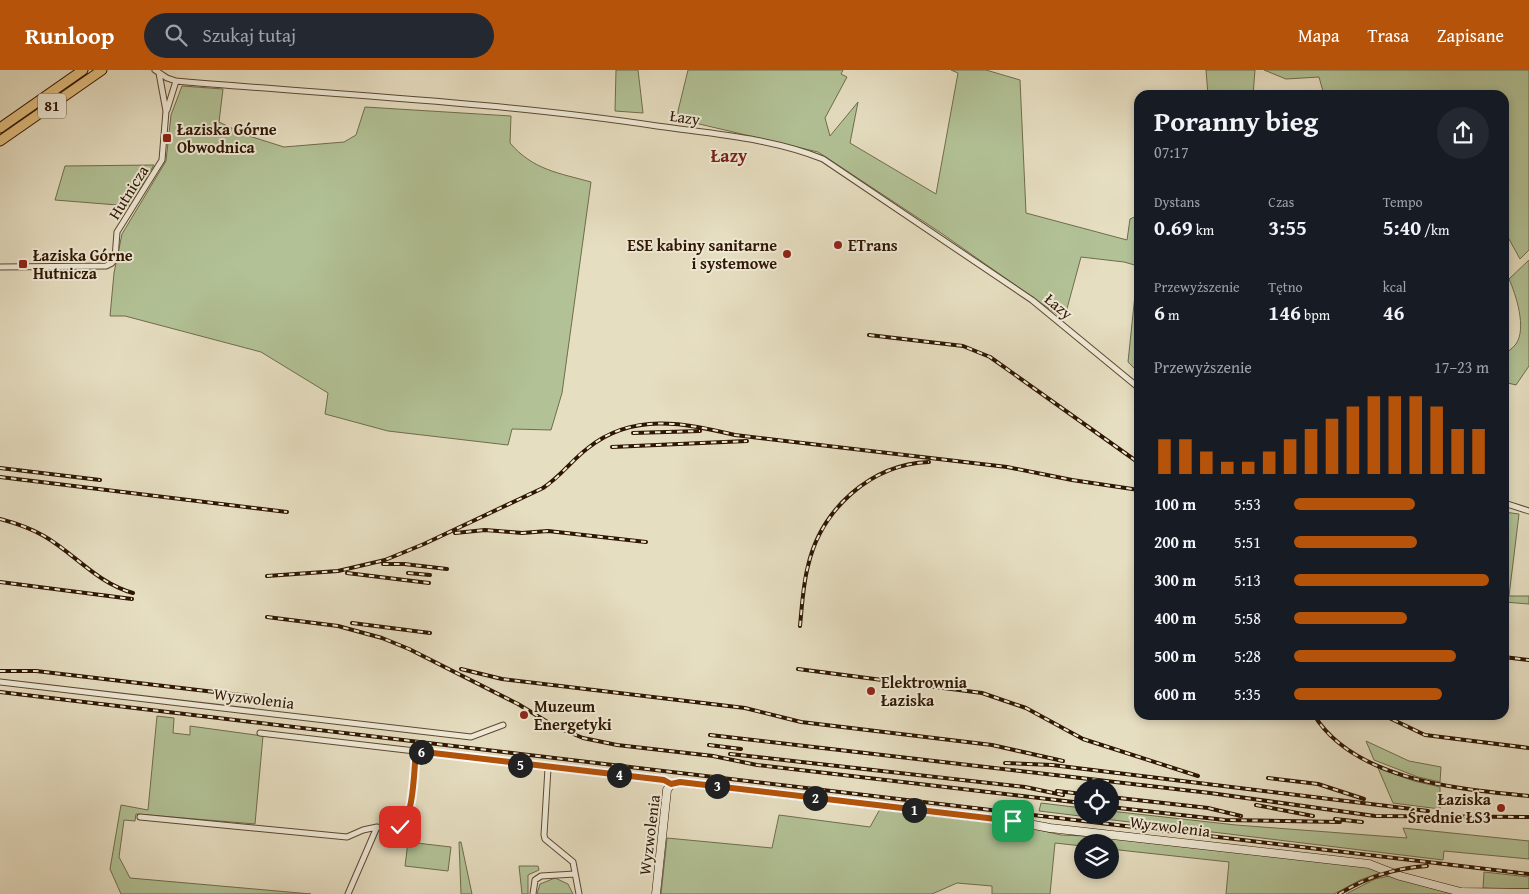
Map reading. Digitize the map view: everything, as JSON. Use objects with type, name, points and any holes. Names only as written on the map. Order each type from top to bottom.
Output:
[{"type":"main road","name":"81","points":[[0,128],[83,70]]},
{"type":"main road","name":"81","points":[[0,141],[102,70]]},
{"type":"street","name":"Łazy","points":[[157,72],[176,81],[566,114],[768,142],[800,150],[823,159],[1032,300],[1134,384]]},
{"type":"street","points":[[157,72],[166,111]]},
{"type":"street","points":[[166,111],[176,81]]},
{"type":"street","name":"Hutnicza","points":[[0,267],[106,266],[112,263],[115,258],[117,232],[162,160],[166,111]]},
{"type":"street","points":[[1509,505],[1529,511]]},
{"type":"street","name":"Wyzwolenia","points":[[0,682],[471,738],[502,725]]},
{"type":"street","name":"Wyzwolenia","points":[[260,733],[664,780],[671,784],[690,783],[1013,821],[1050,828],[1359,862],[1378,866],[1388,872],[1438,888],[1461,892],[1529,893]]},
{"type":"street","points":[[140,817],[347,838],[363,830],[377,827],[397,828],[406,822],[410,811],[416,751]]},
{"type":"street","points":[[548,768],[544,835],[545,839],[573,862],[579,894]]},
{"type":"street","name":"Wyzwolenia","points":[[656,894],[667,790],[671,784]]},
{"type":"street","points":[[348,894],[377,827]]},
{"type":"street","points":[[533,894],[535,880],[541,876],[575,874]]},
{"type":"green space","points":[[616,70],[638,70],[643,113],[615,111]]},
{"type":"green space","points":[[688,70],[843,70],[841,74],[847,77],[825,118],[830,136],[858,102],[850,143],[936,194],[958,73],[951,70],[986,70],[1020,80],[1026,213],[1127,240],[1130,219],[1134,217],[1134,265],[1081,257],[1065,316],[1058,315],[941,233],[818,152],[678,119],[678,111]]},
{"type":"green space","points":[[1206,70],[1255,70],[1253,90],[1208,90]]},
{"type":"green space","points":[[1264,70],[1529,70],[1529,250],[1520,259],[1509,239],[1509,90],[1323,90],[1319,77],[1286,79]]},
{"type":"green space","points":[[182,86],[223,89],[219,122],[246,135],[284,147],[344,142],[356,135],[365,107],[511,116],[510,143],[519,152],[537,165],[557,173],[591,182],[562,393],[551,430],[512,429],[508,445],[388,431],[325,414],[328,393],[261,352],[125,316],[110,316],[114,273],[122,234],[166,161],[171,115]]},
{"type":"green space","points":[[154,165],[130,206],[55,200],[65,166]]},
{"type":"green space","points":[[1529,260],[1529,366],[1516,385],[1509,383],[1509,350],[1516,344],[1521,329],[1517,302],[1509,279]]},
{"type":"green space","points":[[1134,304],[1134,368],[1128,362]]},
{"type":"green space","points":[[1509,513],[1519,514],[1509,596]]},
{"type":"green space","points":[[1509,596],[1529,596],[1529,604],[1509,602]]},
{"type":"green space","points":[[157,716],[174,718],[173,733],[190,735],[190,726],[263,736],[255,824],[136,814],[135,821],[124,820],[119,857],[130,878],[311,894],[121,894],[110,869],[121,805],[148,810]]},
{"type":"green space","points":[[1366,741],[1409,761],[1441,767],[1440,782],[1418,777],[1374,760]]},
{"type":"green space","points":[[1378,768],[1414,781],[1440,787],[1440,809],[1393,803]]},
{"type":"green space","points":[[1041,803],[1074,807],[1074,815],[1039,811]]},
{"type":"green space","points":[[880,809],[1013,824],[1061,835],[1074,836],[1074,845],[1055,843],[1050,894],[992,894],[992,886],[957,883],[932,894],[661,894],[667,838],[772,848],[779,815],[870,827]]},
{"type":"green space","points":[[1119,812],[1236,825],[1407,838],[1403,828],[1529,841],[1529,859],[1444,851],[1443,860],[1119,821]]},
{"type":"green space","points":[[1119,837],[1376,868],[1382,872],[1360,880],[1334,894],[1226,894],[1229,862],[1119,850]]},
{"type":"green space","points":[[408,842],[451,847],[448,871],[405,866]]},
{"type":"green space","points":[[459,842],[461,842],[472,894],[461,894]]},
{"type":"green space","points":[[519,866],[538,866],[539,870],[528,875],[528,894],[522,894]]},
{"type":"green space","points":[[1484,872],[1529,877],[1529,889],[1483,888]]},
{"type":"green space","points":[[1389,876],[1453,894],[1346,894],[1375,879]]},
{"type":"green space","points":[[555,878],[568,884],[573,894],[537,894],[540,884]]},
{"type":"railway","points":[[869,335],[963,346],[990,357],[1134,459]]},
{"type":"railway","points":[[267,576],[338,571],[385,560],[424,544],[543,488],[588,448],[605,437],[623,429],[641,425],[678,424],[735,435],[1007,467],[1072,480],[1134,489]]},
{"type":"railway","points":[[633,433],[700,431]]},
{"type":"railway","points":[[612,447],[747,441]]},
{"type":"railway","points":[[800,626],[808,566],[824,526],[837,509],[852,493],[887,471],[929,462]]},
{"type":"railway","points":[[0,468],[100,480]]},
{"type":"railway","points":[[0,477],[287,512]]},
{"type":"railway","points":[[0,519],[44,536],[97,575],[133,593]]},
{"type":"railway","points":[[455,533],[485,530],[522,533],[548,531],[646,542]]},
{"type":"railway","points":[[383,564],[404,564],[447,569]]},
{"type":"railway","points":[[347,573],[429,583]]},
{"type":"railway","points":[[408,573],[430,575]]},
{"type":"railway","points":[[0,582],[132,599]]},
{"type":"railway","points":[[267,617],[338,626],[382,638],[409,649],[518,704],[554,726],[583,738],[617,745],[713,756],[757,765],[1074,802]]},
{"type":"railway","points":[[352,623],[430,633]]},
{"type":"railway","points":[[1509,658],[1529,660]]},
{"type":"railway","points":[[461,669],[502,679],[745,708],[801,722],[992,745],[1063,761]]},
{"type":"railway","points":[[798,669],[982,693],[1026,708],[1083,739],[1198,776]]},
{"type":"railway","points":[[0,671],[36,671],[249,696]]},
{"type":"railway","points":[[0,692],[1529,874]]},
{"type":"railway","points":[[1318,720],[1332,737],[1355,755],[1382,768],[1411,778],[1441,785],[1529,796]]},
{"type":"railway","points":[[1394,720],[1425,735],[1529,748]]},
{"type":"railway","points":[[710,735],[1210,793],[1375,816],[1529,817]]},
{"type":"railway","points":[[709,745],[741,749]]},
{"type":"railway","points":[[730,754],[1025,787],[1063,795]]},
{"type":"railway","points":[[1005,763],[1052,765],[1428,811]]},
{"type":"railway","points":[[1268,778],[1318,784],[1364,799]]},
{"type":"railway","points":[[1057,791],[1074,793]]},
{"type":"railway","points":[[1119,798],[1208,808],[1241,816]]},
{"type":"railway","points":[[1256,805],[1313,816]]},
{"type":"railway","points":[[1119,808],[1225,820],[1340,822]]},
{"type":"railway","points":[[1335,819],[1362,822]]},
{"type":"railway","points":[[1339,894],[1381,874],[1427,866]]},
{"type":"place","name":"Łaziska Górne Obwodnica","points":[[167,138]]},
{"type":"place","name":"ETrans","points":[[838,245]]},
{"type":"place","name":"ESE kabiny sanitarne i systemowe","points":[[787,254]]},
{"type":"place","name":"Łaziska Górne Hutnicza","points":[[23,264]]},
{"type":"place","name":"Elektrownia Łaziska","points":[[871,691]]},
{"type":"place","name":"Muzeum Energetyki","points":[[524,715]]},
{"type":"place","name":"Łaziska Średnie ŁS3","points":[[1501,808]]},
{"type":"district","name":"Łazy","points":[[729,156]]},
{"type":"route","points":[[400,827],[406,822],[410,811],[416,751],[548,768],[664,780],[671,784],[680,782],[1013,821]]}]
